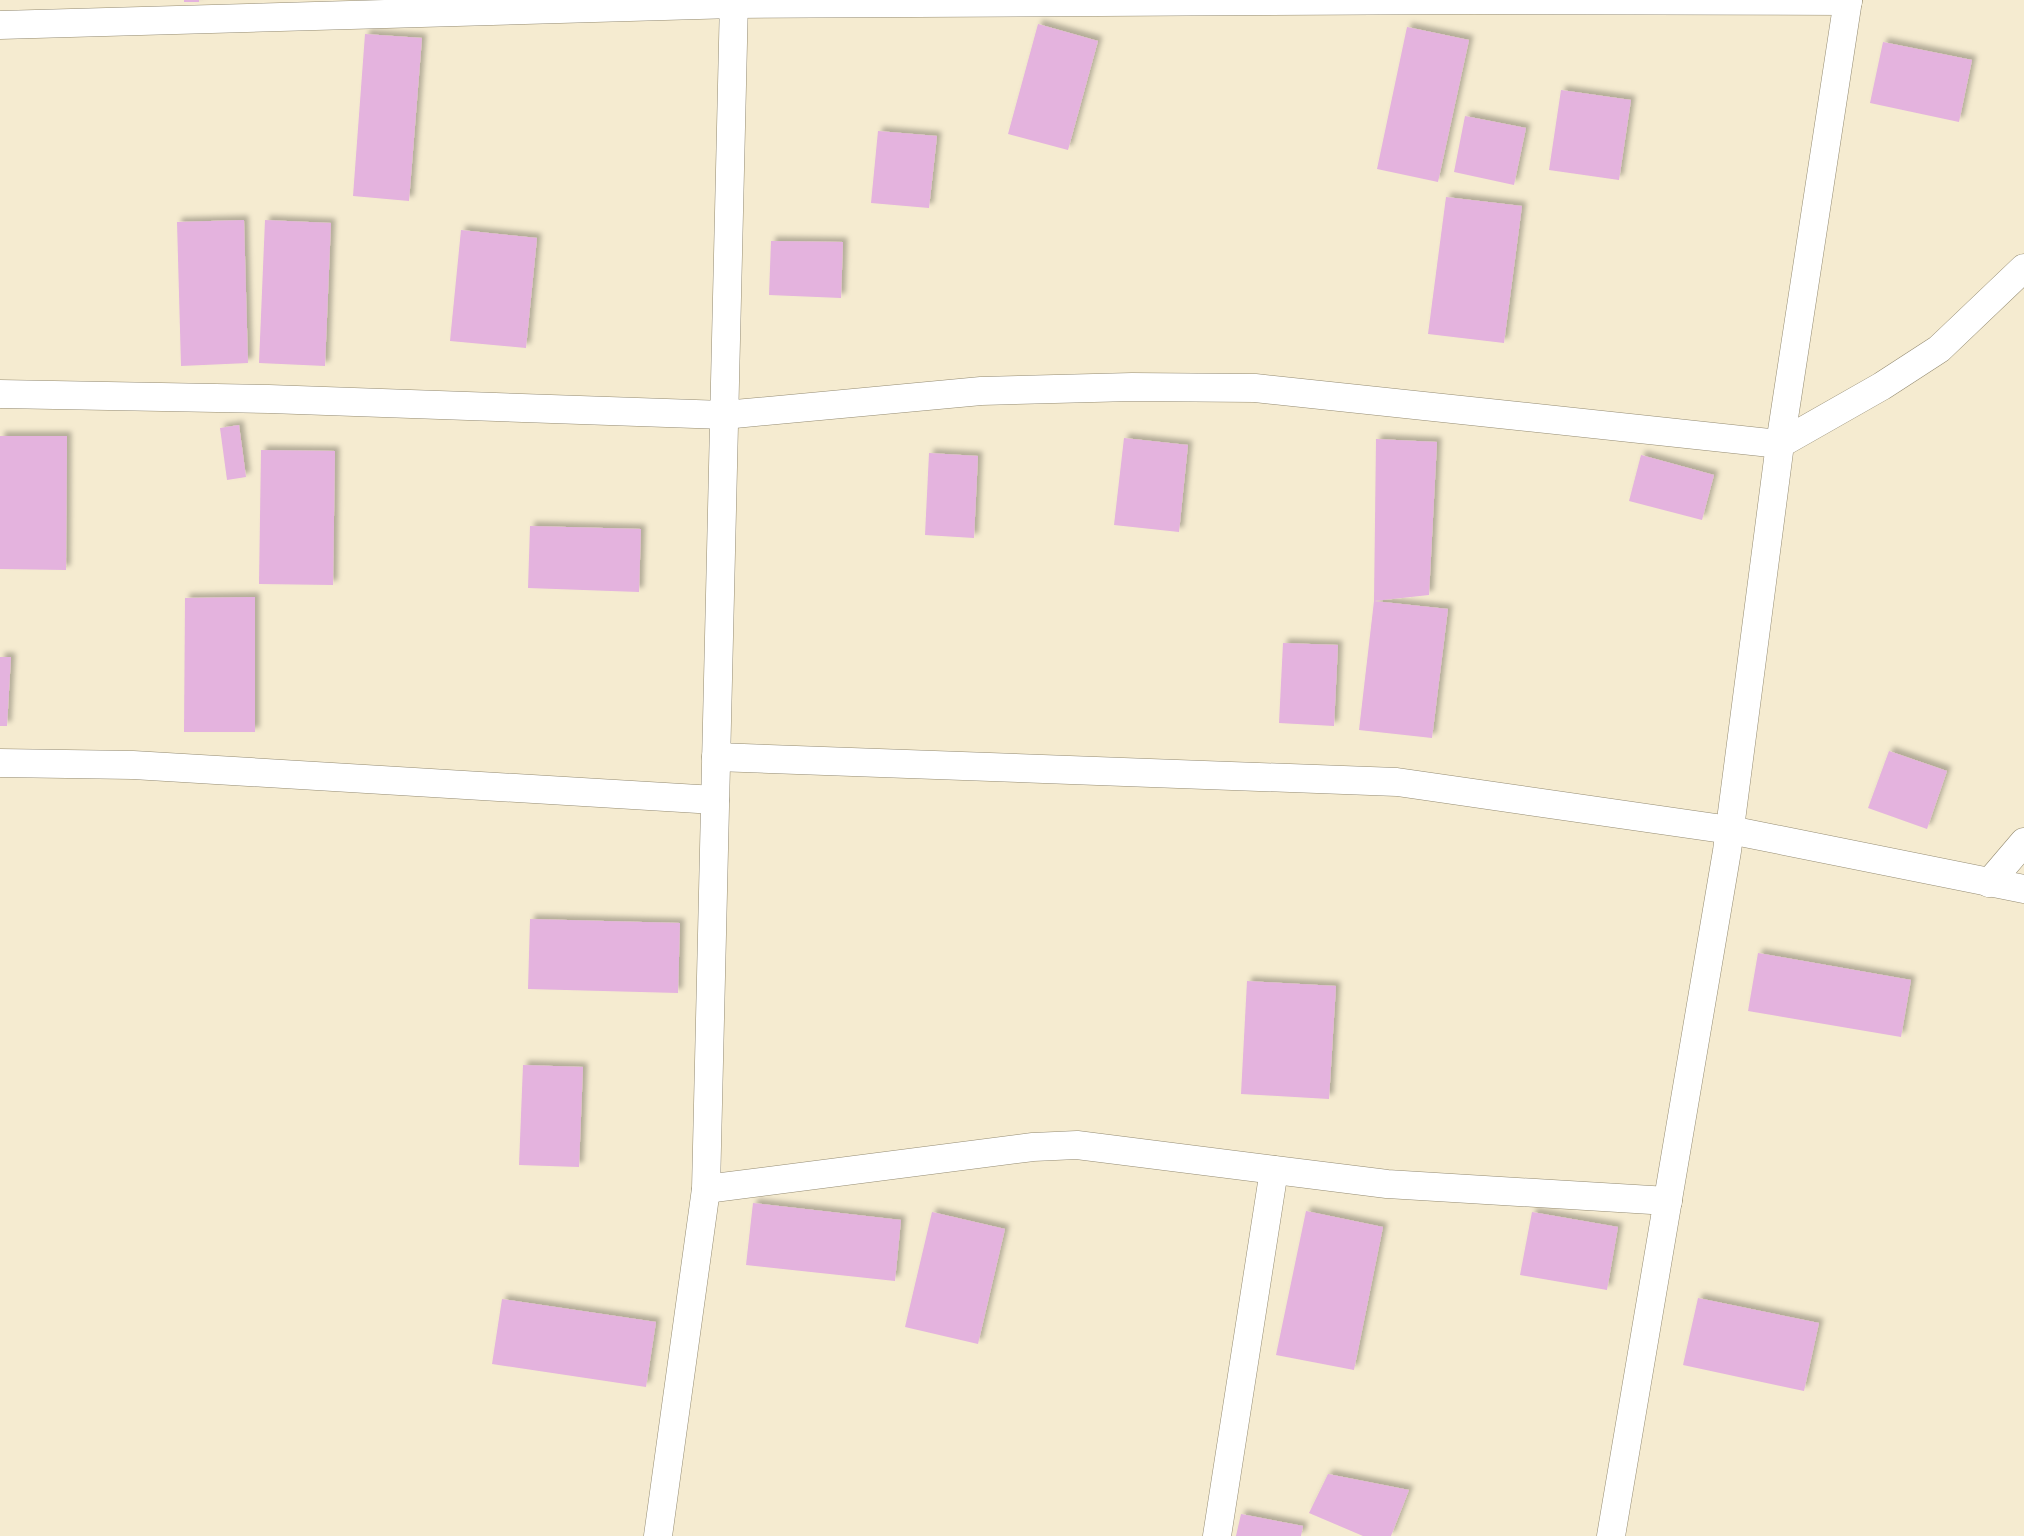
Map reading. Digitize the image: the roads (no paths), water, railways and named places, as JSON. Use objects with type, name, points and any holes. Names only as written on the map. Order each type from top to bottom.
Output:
[{"type":"street","points":[[0,25],[734,2],[1848,0],[1780,444],[1730,830],[1611,1536]]},
{"type":"street","points":[[658,1536],[706,1190],[734,2]]},
{"type":"street","points":[[0,394],[269,399],[724,415],[981,391],[1132,387],[1255,388],[1780,444],[1882,386],[1939,349],[2024,268]]},
{"type":"street","points":[[716,757],[1397,782],[1730,830],[2024,889]]},
{"type":"street","points":[[0,763],[133,764],[715,800]]},
{"type":"street","points":[[1989,883],[2024,842]]},
{"type":"street","points":[[706,1190],[1033,1147],[1077,1145],[1387,1184],[1668,1201]]},
{"type":"street","points":[[1217,1536],[1274,1170]]}]
